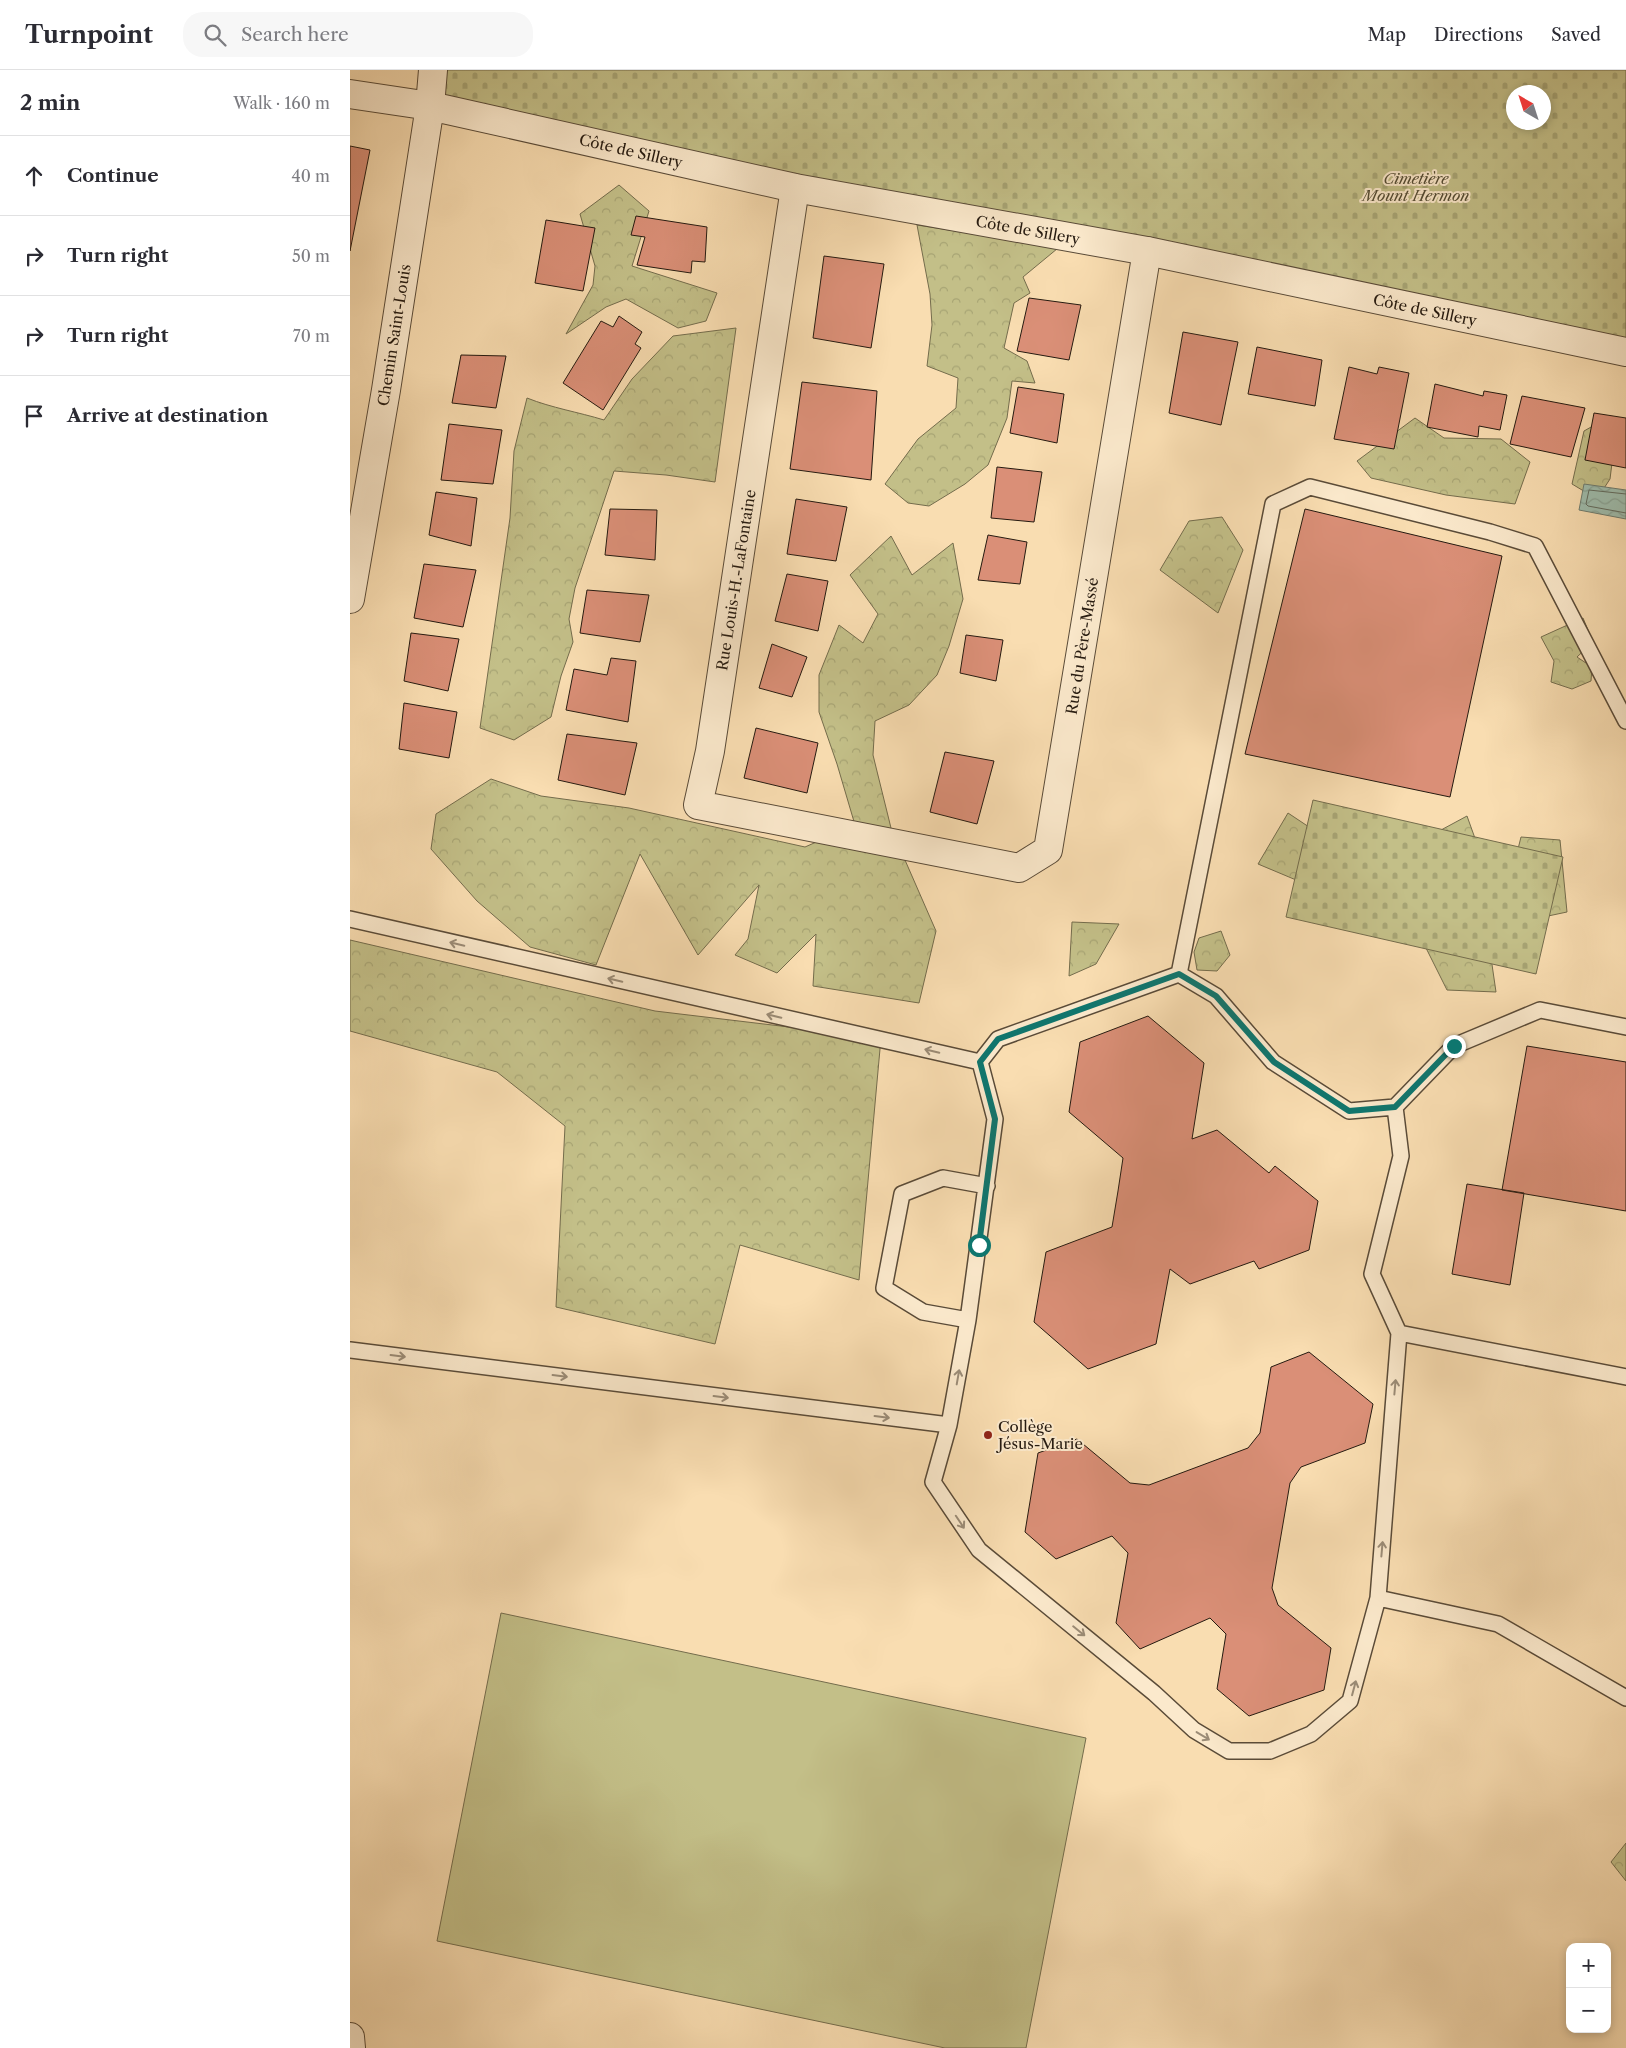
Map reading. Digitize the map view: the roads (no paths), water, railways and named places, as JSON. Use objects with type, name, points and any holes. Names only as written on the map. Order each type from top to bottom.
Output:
[{"type":"street","name":"Chemin Saint-Louis","points":[[350,599],[386,390],[430,106],[433,70]]},
{"type":"street","name":"Côte de Sillery","points":[[350,94],[430,106],[795,188],[1146,251],[1626,352]]},
{"type":"street","name":"Rue Louis-H.-LaFontaine","points":[[795,188],[710,751],[698,805],[863,839]]},
{"type":"street","name":"Rue du Père-Massé","points":[[863,839],[1019,868],[1048,850],[1146,251]]},
{"type":"street","points":[[350,2037],[351,2048]]},
{"type":"lane","points":[[1179,974],[1273,504],[1310,487],[1490,532],[1535,546],[1626,720]]},
{"type":"lane","points":[[350,920],[980,1062]]},
{"type":"lane","points":[[980,1062],[998,1039],[1179,974]]},
{"type":"lane","points":[[1179,974],[1216,996],[1274,1062],[1349,1111],[1395,1107],[1454,1046],[1540,1010],[1626,1027]]},
{"type":"lane","points":[[980,1062],[995,1119],[968,1320],[949,1425],[933,1482],[979,1550],[1139,1681],[1194,1730],[1229,1751],[1270,1751],[1311,1734],[1350,1701],[1378,1598],[1399,1333],[1372,1274],[1401,1156],[1395,1107]]},
{"type":"lane","points":[[968,1320],[924,1312],[884,1288],[902,1194],[943,1178],[987,1186]]},
{"type":"lane","points":[[1399,1333],[1626,1377]]},
{"type":"lane","points":[[350,1350],[949,1425]]},
{"type":"lane","points":[[1378,1598],[1498,1624],[1626,1698]]},
{"type":"water","points":[[1584,484],[1626,490],[1626,519],[1579,510]]},
{"type":"place","name":"Collège Jésus-Marie","points":[[988,1435]]},
{"type":"park label","name":"Cimetière Mount Hermon","points":[[1416,186]]}]
